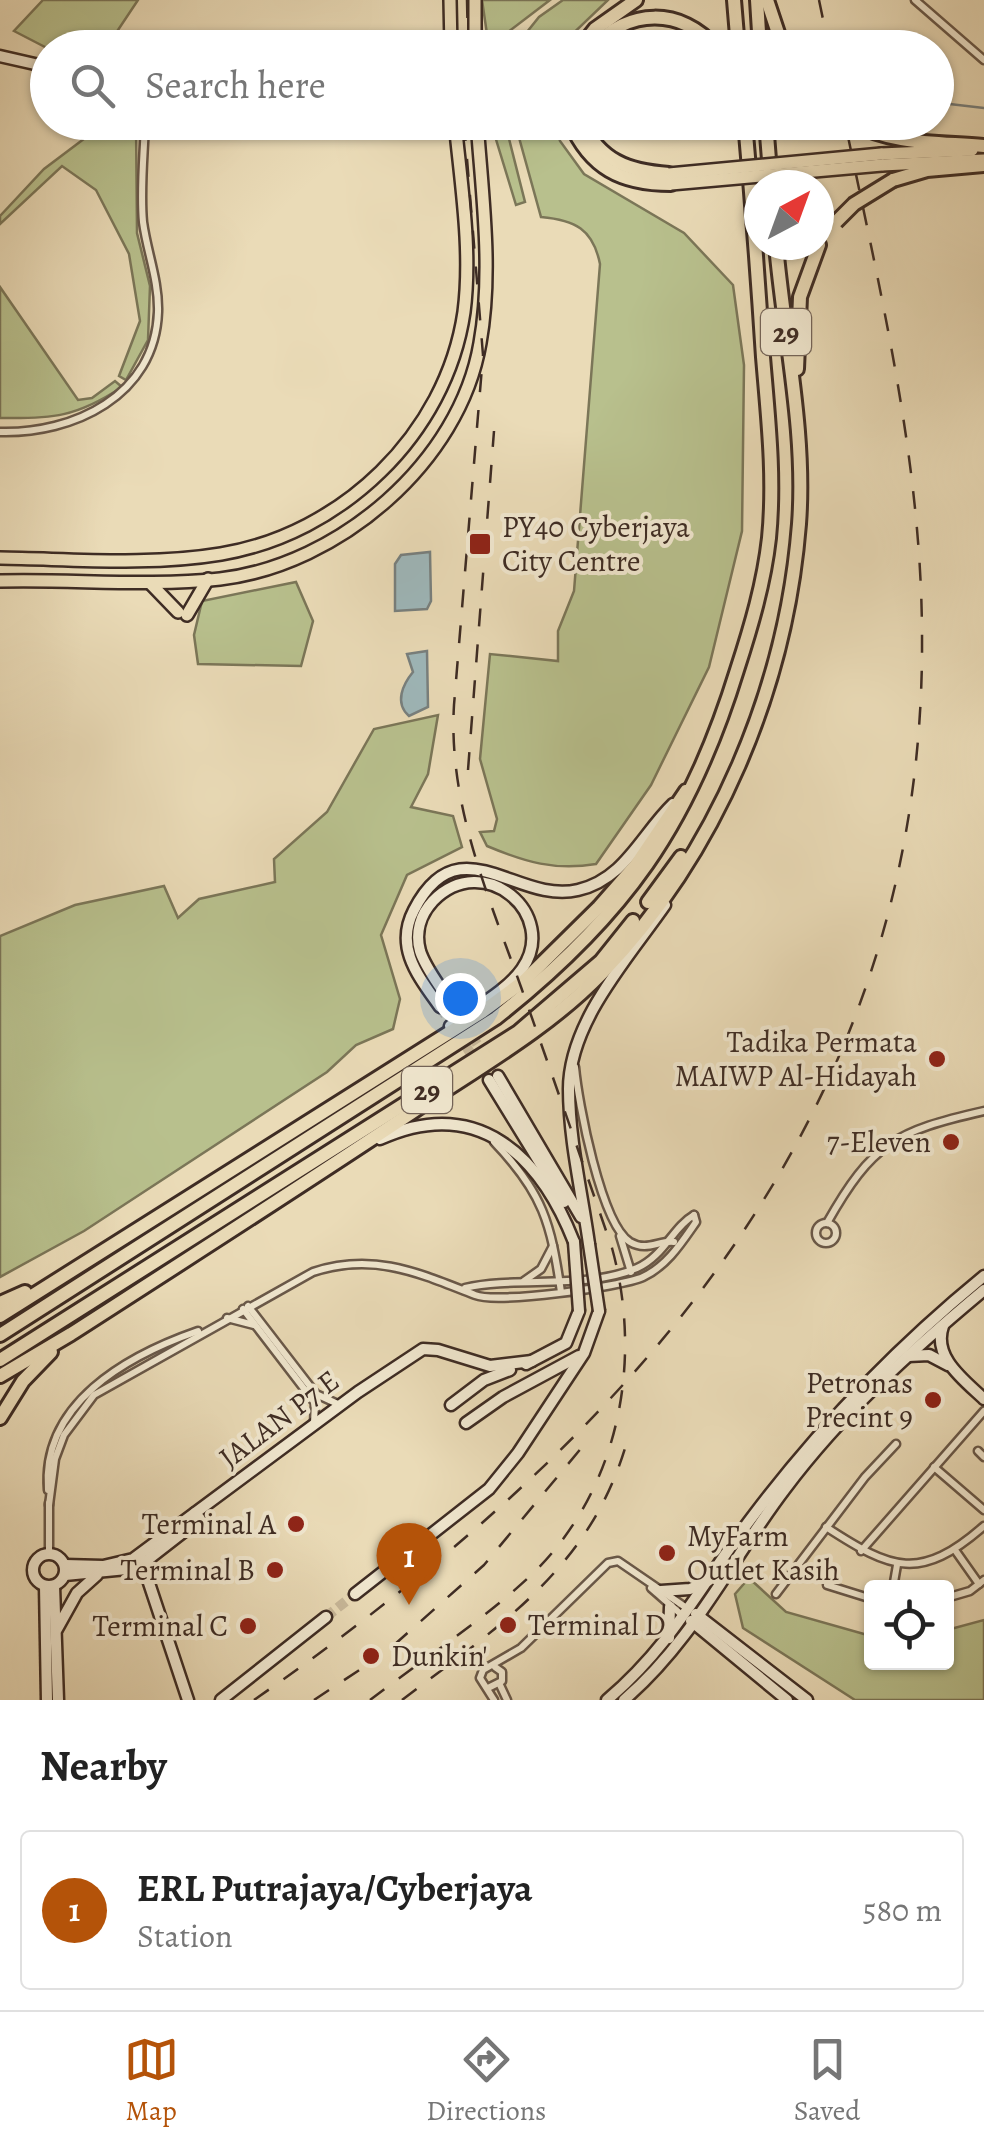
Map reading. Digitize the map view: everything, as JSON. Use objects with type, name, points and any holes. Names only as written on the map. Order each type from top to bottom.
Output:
[{"type":"highway","points":[[594,30],[636,0]]},
{"type":"highway","points":[[734,0],[736,30]]},
{"type":"highway","points":[[757,0],[759,30]]},
{"type":"highway","points":[[767,0],[777,30]]},
{"type":"highway","points":[[614,30],[623,22],[652,16],[688,24],[695,30]]},
{"type":"highway","points":[[577,140],[581,149],[601,168],[640,184],[670,179]]},
{"type":"highway","points":[[592,140],[618,165],[670,179]]},
{"type":"highway","name":"29","points":[[0,1335],[516,1002],[579,946],[634,884],[669,834],[700,777],[755,613],[768,539],[772,470],[753,212],[743,140]]},
{"type":"highway","points":[[768,140],[771,170]]},
{"type":"highway","points":[[900,140],[984,148]]},
{"type":"highway","points":[[834,225],[854,204],[892,180],[927,170],[984,162]]},
{"type":"highway","name":"29","points":[[0,1360],[463,1068],[565,995],[601,961],[686,852],[757,720],[786,616],[799,524],[796,418],[778,260]]},
{"type":"highway","points":[[796,418],[800,297],[814,260]]},
{"type":"highway","points":[[0,1376],[510,1050],[592,983],[678,876],[728,791],[757,720]]},
{"type":"highway","points":[[0,1316],[482,1012],[563,944],[636,865],[682,794],[700,777]]},
{"type":"highway","points":[[0,1302],[92,1258]]},
{"type":"highway","points":[[0,1418],[23,1380],[71,1334]]},
{"type":"main road","points":[[450,0],[451,30]]},
{"type":"main road","points":[[475,0],[475,30]]},
{"type":"main road","points":[[95,560],[219,554],[296,532],[349,500],[410,441],[432,405],[463,316],[465,234],[456,140]]},
{"type":"main road","points":[[0,581],[148,582],[259,572],[320,545],[367,517],[424,462],[473,372],[486,302],[478,140]]},
{"type":"main road","points":[[670,179],[984,148]]},
{"type":"main road","points":[[881,160],[984,162]]},
{"type":"main road","points":[[0,558],[168,564],[172,569],[163,576],[98,581]]},
{"type":"main road","points":[[148,582],[182,614],[208,579]]},
{"type":"street","points":[[915,0],[950,30]]},
{"type":"street","points":[[954,34],[984,60]]},
{"type":"street","points":[[1,55],[30,62]]},
{"type":"street","points":[[0,432],[39,432],[94,413],[127,386],[151,347],[158,310],[142,200],[144,140]]},
{"type":"street","points":[[355,1594],[488,1489],[518,1454],[584,1353],[599,1312],[569,1087],[574,1060],[594,1011],[683,880],[728,791]]},
{"type":"street","points":[[409,1057],[524,965],[531,934],[526,915],[506,890],[477,880],[449,888],[428,907],[420,923],[422,958],[443,1002],[412,964],[406,941],[416,906],[437,881],[456,871],[478,868],[552,891],[589,886],[623,865],[682,794]]},
{"type":"street","points":[[574,1060],[580,1114],[633,1281]]},
{"type":"street","points":[[451,1404],[484,1380],[566,1343],[580,1311],[574,1242],[558,1189],[493,1078],[570,1192],[589,1244]]},
{"type":"street","points":[[826,1223],[856,1171],[882,1148],[928,1124],[984,1111]]},
{"type":"street","points":[[316,1176],[408,1128],[438,1123],[484,1132],[510,1147],[545,1182],[574,1242]]},
{"type":"street","points":[[484,1132],[532,1185],[553,1236],[561,1292]]},
{"type":"street","points":[[615,1221],[624,1237],[636,1245],[675,1244]]},
{"type":"street","points":[[513,1285],[540,1269],[550,1254],[553,1236]]},
{"type":"street","points":[[465,1288],[559,1281],[631,1270],[675,1244]]},
{"type":"street","points":[[47,1700],[50,1586],[65,1570],[49,1554],[50,1451],[70,1410],[111,1374],[313,1272],[361,1261],[401,1266],[476,1295],[502,1298],[633,1281],[651,1272],[675,1244]]},
{"type":"street","points":[[693,1618],[727,1555],[824,1426],[873,1374],[984,1276]]},
{"type":"street","points":[[624,1700],[715,1596],[756,1528],[821,1444],[908,1356],[984,1290]]},
{"type":"street","points":[[260,1300],[257,1323],[314,1403],[313,1425]]},
{"type":"street","points":[[245,1308],[316,1394],[340,1405]]},
{"type":"street","points":[[225,1318],[257,1323]]},
{"type":"street","points":[[947,1322],[941,1328],[940,1345],[953,1368],[984,1398]]},
{"type":"street","name":"JALAN P7 E","points":[[65,1570],[98,1574],[130,1571],[313,1425],[430,1348],[490,1366],[532,1361]]},
{"type":"street","points":[[466,1424],[502,1397],[584,1353]]},
{"type":"street","points":[[908,1356],[928,1355],[953,1368]]},
{"type":"street","points":[[862,1550],[984,1411]]},
{"type":"street","points":[[776,1594],[826,1526],[896,1444]]},
{"type":"street","points":[[934,1467],[984,1510]]},
{"type":"street","points":[[826,1526],[862,1550],[896,1565],[928,1564],[955,1550],[984,1526]]},
{"type":"street","points":[[954,1594],[982,1582],[955,1550]]},
{"type":"street","points":[[49,1554],[34,1566],[37,1580],[50,1586]]},
{"type":"street","points":[[141,1559],[188,1700]]},
{"type":"street","name":"JALAN P7 E","points":[[65,1570],[141,1559]]},
{"type":"street","points":[[494,1700],[481,1674],[521,1648],[608,1563],[618,1561],[693,1618],[718,1644],[787,1700]]},
{"type":"street","points":[[894,1580],[896,1565]]},
{"type":"street","points":[[55,1636],[78,1592],[98,1574]]},
{"type":"street","points":[[656,1589],[690,1589],[711,1579]]},
{"type":"street","points":[[827,1585],[864,1597]]},
{"type":"street","points":[[50,1586],[58,1700]]},
{"type":"street","points":[[656,1589],[670,1607],[720,1631],[808,1700]]},
{"type":"street","points":[[715,1596],[720,1631]]},
{"type":"street","points":[[670,1607],[675,1642]]},
{"type":"street","points":[[220,1700],[326,1617]]},
{"type":"street","points":[[607,1700],[675,1642],[701,1640],[718,1644]]},
{"type":"street","points":[[494,1666],[503,1676],[500,1685],[508,1700]]},
{"type":"street","points":[[487,1687],[500,1685]]},
{"type":"green space","points":[[43,0],[138,0],[118,30],[30,30],[30,39],[14,31]]},
{"type":"green space","points":[[482,0],[550,0],[511,30],[486,30]]},
{"type":"green space","points":[[563,0],[608,0],[577,30],[529,30]]},
{"type":"green space","points":[[82,140],[136,140],[137,233],[150,286],[148,340],[126,380],[119,376],[140,321],[129,254],[96,190],[62,166],[0,224],[0,216],[44,169]]},
{"type":"green space","points":[[496,140],[509,140],[525,202],[516,205]]},
{"type":"green space","points":[[520,140],[560,140],[584,174],[684,233],[733,285],[744,365],[742,531],[709,667],[651,785],[596,864],[581,866],[554,866],[514,857],[487,846],[480,832],[494,831],[497,819],[480,759],[490,654],[558,661],[558,631],[574,591],[600,264],[593,242],[581,228],[541,217]]},
{"type":"green space","points":[[0,287],[78,400],[92,398],[115,381],[122,387],[91,405],[64,414],[0,418]]},
{"type":"green space","points":[[296,582],[313,621],[301,666],[198,664],[194,635],[202,601]]},
{"type":"green space","points":[[438,715],[428,774],[411,807],[453,816],[462,847],[407,875],[381,935],[400,999],[393,1029],[356,1045],[327,1072],[84,1231],[0,1277],[0,936],[75,905],[164,886],[178,918],[199,899],[275,882],[274,859],[327,812],[374,729]]},
{"type":"green space","points":[[749,1578],[786,1612],[864,1634],[864,1670],[954,1670],[954,1628],[984,1620],[984,1700],[855,1700],[743,1628],[735,1594]]},
{"type":"water","points":[[430,552],[431,601],[427,609],[395,611],[395,564],[401,555]]},
{"type":"water","points":[[427,651],[428,707],[409,716],[401,700],[413,672],[407,654]]},
{"type":"waterway","points":[[954,105],[984,108]]},
{"type":"tunnel","points":[[447,998],[498,1076]]},
{"type":"tunnel","points":[[440,1007],[477,1063]]},
{"type":"tunnel","points":[[326,1617],[355,1594]]},
{"type":"railway","points":[[467,0],[468,30]]},
{"type":"railway","points":[[819,0],[825,30]]},
{"type":"railway","points":[[370,1700],[509,1595],[558,1545],[583,1508],[602,1468],[616,1426],[623,1382],[625,1337],[612,1248],[484,883],[457,778],[454,705],[483,355],[465,140]]},
{"type":"railway","points":[[254,1700],[391,1599],[518,1491],[632,1375],[731,1250],[812,1114],[873,967],[910,806],[922,632],[920,567],[906,439],[849,140]]},
{"type":"railway","points":[[468,770],[494,431]]},
{"type":"railway","points":[[402,1700],[508,1617],[567,1557],[592,1522],[612,1483],[628,1438]]},
{"type":"railway","points":[[394,1645],[484,1565],[583,1446]]},
{"type":"railway","points":[[314,1700],[367,1665]]},
{"type":"place","name":"PY40 Cyberjaya City Centre","points":[[480,544]]},
{"type":"place","name":"Tadika Permata MAIWP Al-Hidayah","points":[[937,1059]]},
{"type":"place","name":"7-Eleven","points":[[951,1142]]},
{"type":"place","name":"Petronas Precint 9","points":[[933,1400]]},
{"type":"place","name":"Terminal A","points":[[296,1524]]},
{"type":"place","name":"MyFarm Outlet Kasih","points":[[667,1553]]},
{"type":"place","name":"Terminal B","points":[[275,1570]]},
{"type":"place","name":"ERL Putrajaya/Cyberjaya","points":[[409,1605]]},
{"type":"place","name":"Terminal D","points":[[508,1625]]},
{"type":"place","name":"Terminal C","points":[[248,1626]]},
{"type":"place","name":"Dunkin'","points":[[371,1656]]}]
